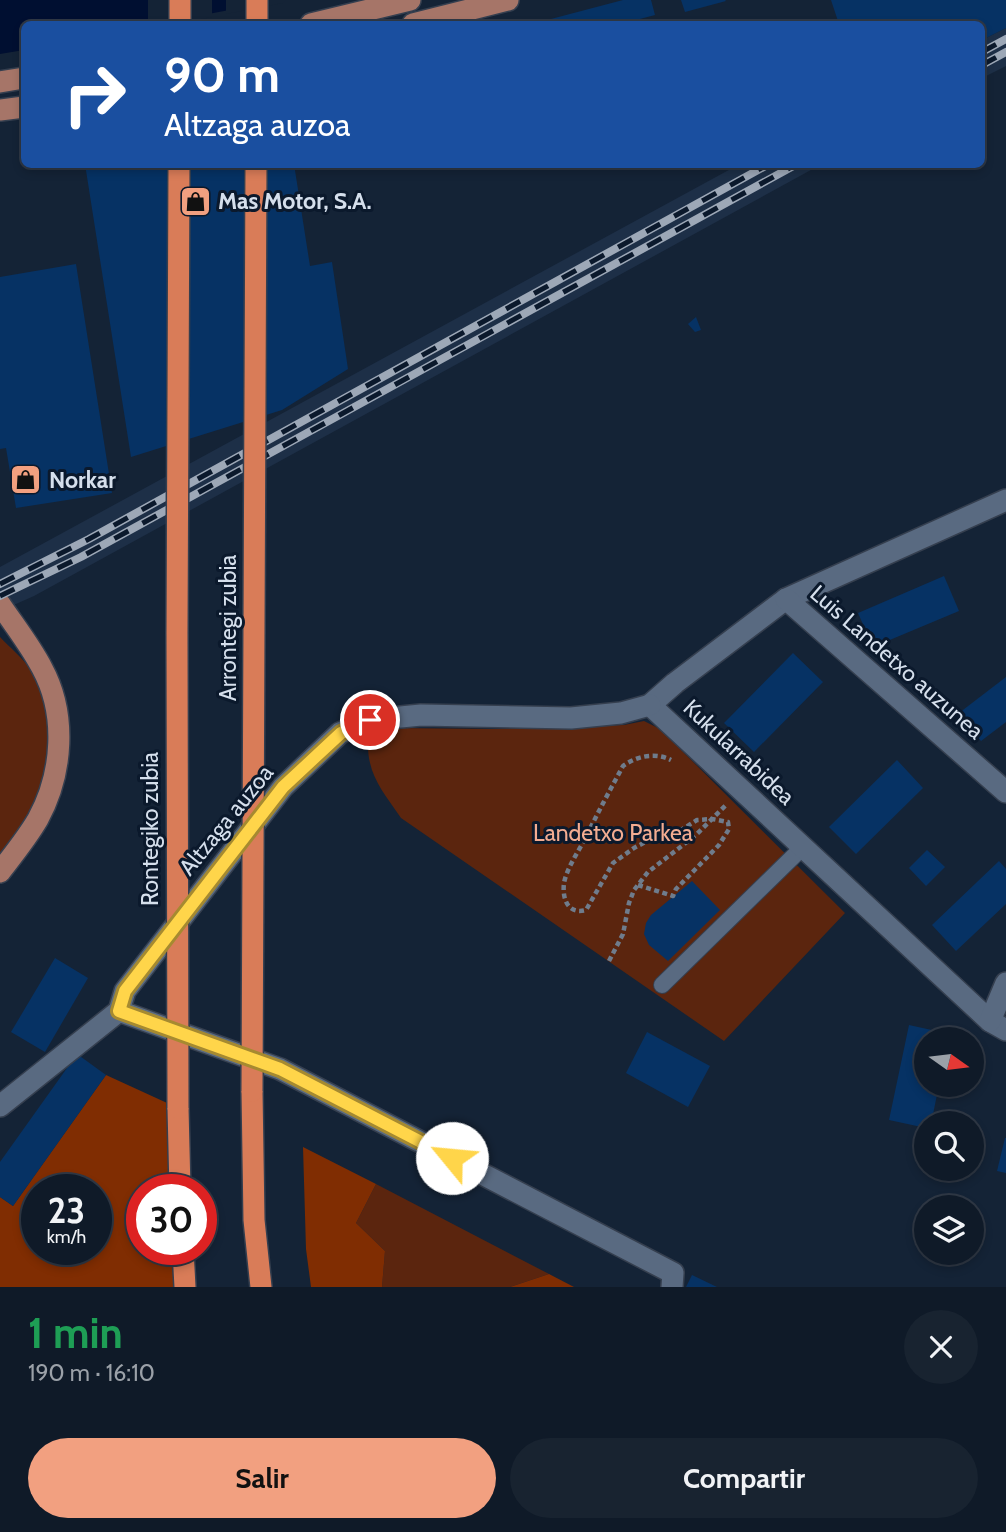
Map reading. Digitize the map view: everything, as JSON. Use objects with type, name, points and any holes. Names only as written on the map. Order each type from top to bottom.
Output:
[{"type":"highway","points":[[180,0],[180,21]]},
{"type":"highway","points":[[257,0],[257,21]]},
{"type":"highway","name":"Rontegiko zubia","points":[[179,168],[177,634],[180,1174]]},
{"type":"highway","name":"Arrontegi zubia","points":[[256,168],[253,1091],[254,1220],[261,1287]]},
{"type":"highway","points":[[184,1265],[185,1285]]},
{"type":"main road","points":[[323,21],[410,0]]},
{"type":"main road","points":[[425,21],[508,0]]},
{"type":"main road","points":[[0,82],[21,78]]},
{"type":"main road","points":[[0,110],[21,107]]},
{"type":"main road","points":[[0,604],[43,669],[56,707],[58,753],[55,776],[38,818],[0,872]]},
{"type":"street","name":"Kukularrabidea","points":[[998,1025],[650,705],[675,682],[786,599],[1006,500]]},
{"type":"street","name":"Luis Landetxo auzunea","points":[[786,599],[1006,792]]},
{"type":"street","name":"Altzaga auzoa","points":[[0,1106],[119,1011],[125,991],[283,787],[341,733],[370,720],[421,715],[571,718],[621,713],[650,705]]},
{"type":"street","points":[[998,1025],[1006,983]]},
{"type":"street","points":[[119,1011],[280,1069],[673,1273],[672,1287]]},
{"type":"lane","points":[[662,985],[803,847]]},
{"type":"path","points":[[638,885],[673,896],[676,889],[719,845],[729,829],[728,822],[697,820],[681,830],[655,837],[634,848],[613,863],[586,910],[578,912],[567,905],[564,897],[565,883],[572,863],[623,766],[633,759],[651,756],[664,757],[679,764]]},
{"type":"path","points":[[714,800],[723,808]]},
{"type":"path","points":[[609,961],[619,946],[629,903],[638,885],[649,872],[696,835],[732,800]]},
{"type":"shaded area","points":[[0,0],[283,0],[171,21],[21,21],[21,50],[0,54]]},
{"type":"shaded area","points":[[1006,28],[1006,66],[985,76],[985,38]]},
{"type":"shaded area","points":[[732,168],[815,168],[34,596],[0,611],[0,567]]},
{"type":"shaded area","points":[[106,1075],[178,1108],[180,1174],[126,1174],[126,1265],[184,1265],[185,1287],[0,1287],[0,1197],[13,1206],[21,1195],[21,1265],[112,1265],[112,1174],[36,1174]]},
{"type":"shaded area","points":[[303,1147],[376,1184],[356,1223],[385,1251],[382,1287],[311,1287],[306,1249]]},
{"type":"shaded area","points":[[549,1274],[574,1287],[510,1287]]},
{"type":"green space","points":[[0,637],[30,669],[41,692],[48,717],[49,741],[39,790],[29,813],[0,854]]},
{"type":"green space","name":"Landetxo Parkea","points":[[644,721],[660,729],[845,913],[724,1041],[401,818],[376,780],[368,750],[368,737],[391,728],[492,729],[624,725]]},
{"type":"green space","points":[[376,1184],[549,1274],[510,1287],[382,1287],[385,1251],[356,1223]]},
{"type":"pier","points":[[148,0],[212,0],[212,17],[190,21],[148,21]]},
{"type":"pier","points":[[226,0],[286,0],[283,3],[226,14]]},
{"type":"building","points":[[623,0],[651,0],[655,15],[632,21],[543,21]]},
{"type":"building","points":[[681,0],[725,0],[726,1],[685,12]]},
{"type":"building","points":[[831,0],[1006,0],[1006,28],[985,38],[985,21],[838,21]]},
{"type":"building","points":[[86,168],[295,168],[310,266],[332,262],[348,369],[282,410],[131,457]]},
{"type":"building","points":[[76,264],[112,493],[16,508],[6,448],[0,449],[0,277]]},
{"type":"building","points":[[696,317],[701,330],[695,332],[688,324]]},
{"type":"building","points":[[944,576],[959,611],[873,647],[858,613]]},
{"type":"building","points":[[793,653],[823,682],[754,752],[724,723]]},
{"type":"building","points":[[1006,677],[1006,722],[981,741],[959,713]]},
{"type":"building","points":[[897,760],[923,788],[856,854],[829,827]]},
{"type":"building","points":[[927,850],[945,867],[926,886],[909,868]]},
{"type":"building","points":[[999,861],[1006,869],[1006,904],[956,951],[932,925]]},
{"type":"building","points":[[692,881],[720,910],[668,961],[649,945],[644,934],[646,923],[651,915]]},
{"type":"building","points":[[55,958],[88,978],[45,1052],[11,1032]]},
{"type":"building","points":[[909,1025],[918,1027],[914,1027],[914,1097],[937,1097],[934,1111],[914,1111],[914,1125],[889,1120]]},
{"type":"building","points":[[647,1032],[710,1066],[688,1107],[626,1073]]},
{"type":"building","points":[[77,1054],[106,1075],[36,1174],[21,1174],[21,1195],[13,1206],[0,1197],[0,1162]]},
{"type":"building","points":[[1006,1138],[1006,1173],[997,1171]]},
{"type":"building","points":[[692,1275],[717,1287],[686,1287]]},
{"type":"railway","points":[[985,50],[1006,39]]},
{"type":"railway","points":[[985,63],[1006,52]]},
{"type":"railway","points":[[0,584],[89,539],[762,168]]},
{"type":"railway","points":[[0,596],[81,557],[790,168]]},
{"type":"place","name":"Mas Motor, S.A.","points":[[195,201]]},
{"type":"place","name":"Norkar","points":[[26,480]]},
{"type":"route","points":[[370,720],[341,733],[283,787],[125,991],[119,1011],[280,1069],[452,1158]]}]
